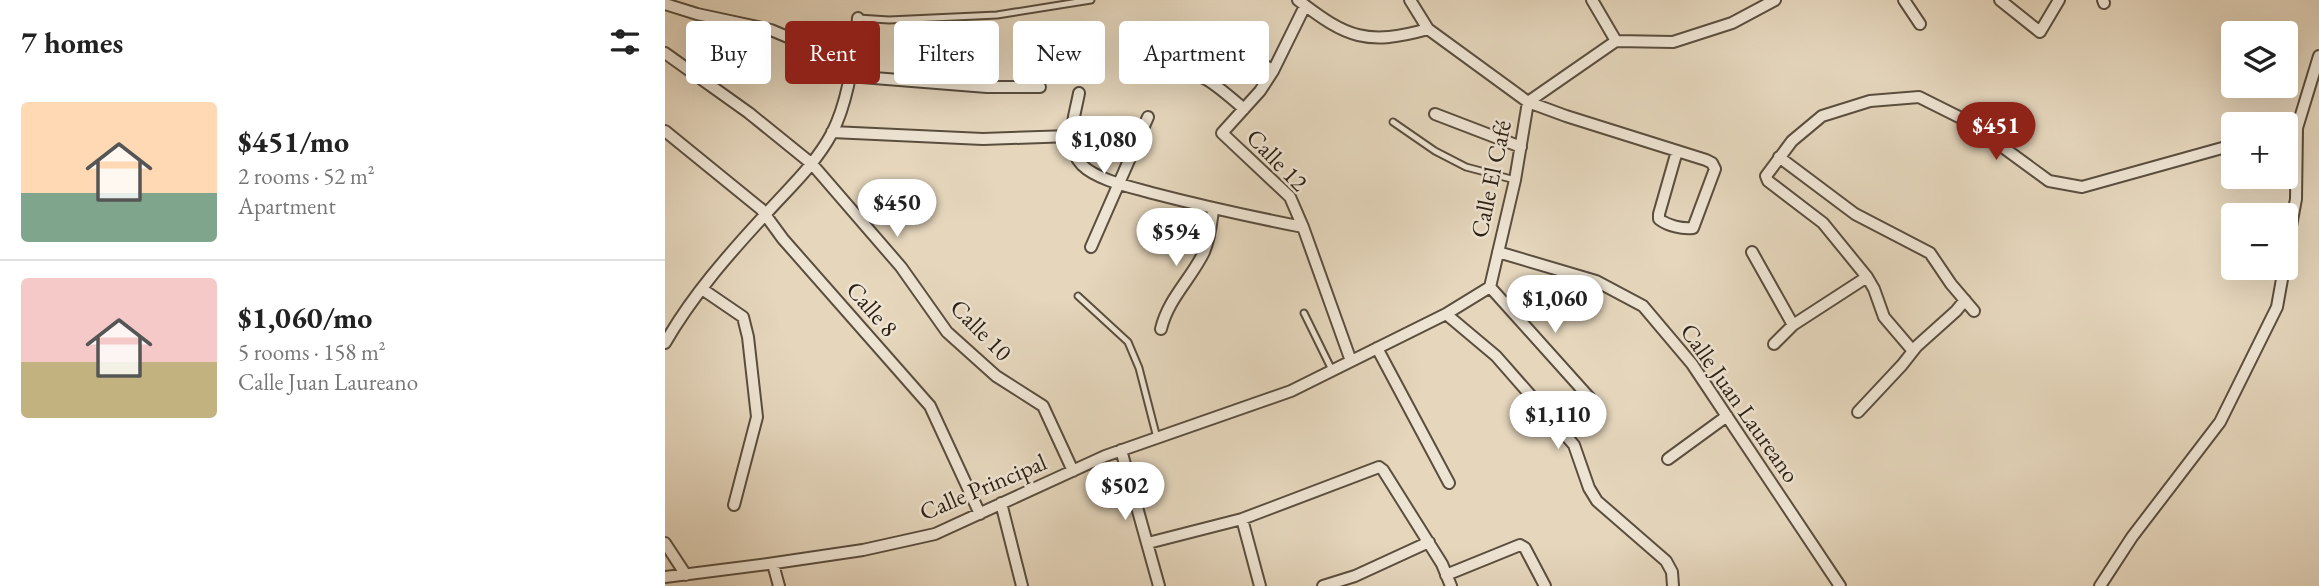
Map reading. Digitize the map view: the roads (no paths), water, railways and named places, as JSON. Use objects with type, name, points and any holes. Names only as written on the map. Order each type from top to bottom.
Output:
[{"type":"street","points":[[1410,0],[1428,29],[1528,102],[1566,116],[1706,160],[1712,163],[1715,169],[1693,228],[1686,229],[1659,219],[1677,151]]},
{"type":"street","points":[[1592,0],[1616,41],[1673,42],[1732,23],[1775,0]]},
{"type":"street","points":[[1904,0],[1920,24]]},
{"type":"street","points":[[2000,0],[2040,32],[2059,0]]},
{"type":"street","points":[[1302,3],[1350,34],[1366,38],[1404,35],[1428,29]]},
{"type":"street","name":"Calle 12","points":[[1302,3],[1273,71],[1260,91],[1222,133],[1290,197],[1351,361]]},
{"type":"street","points":[[665,4],[771,30],[785,36]]},
{"type":"street","name":"Calle El Café","points":[[1490,287],[1515,180],[1528,102],[1616,41]]},
{"type":"street","name":"Calle 10","points":[[665,53],[749,113],[812,164],[901,267],[947,332],[996,376],[1043,406],[1073,471]]},
{"type":"street","points":[[2298,125],[2319,56]]},
{"type":"street","points":[[1269,68],[1273,71]]},
{"type":"street","points":[[880,79],[987,88],[1040,87]]},
{"type":"street","points":[[665,343],[719,265],[812,164],[839,116],[847,84]]},
{"type":"street","points":[[1215,84],[1244,108]]},
{"type":"street","points":[[1079,93],[1070,136],[1082,164],[1094,173],[1118,183],[1213,209],[1303,227]]},
{"type":"street","points":[[1913,351],[1884,317],[1867,277],[1823,223],[1768,181],[1766,176],[1792,141],[1822,116],[1870,101],[1919,97],[1967,121],[2049,181],[2081,187],[2221,148]]},
{"type":"street","points":[[1435,114],[1521,147]]},
{"type":"street","points":[[1091,247],[1148,117]]},
{"type":"street","name":"Calle 8","points":[[665,131],[765,214],[783,239],[930,406],[980,514]]},
{"type":"street","points":[[832,132],[983,139],[1070,136]]},
{"type":"street","points":[[1779,157],[1855,214],[1930,253],[1937,266],[1974,311]]},
{"type":"street","points":[[1161,329],[1174,297],[1203,255],[1210,236],[1213,209]]},
{"type":"street","name":"Calle Juan Laureano","points":[[1498,252],[1597,281],[1643,306],[1692,364],[1840,586]]},
{"type":"street","points":[[1752,252],[1793,325]]},
{"type":"street","points":[[1774,344],[1793,325],[1867,277]]},
{"type":"street","points":[[2100,586],[2132,537],[2220,422],[2277,307],[2282,280]]},
{"type":"street","points":[[1490,287],[1596,404]]},
{"type":"street","name":"Calle Principal","points":[[665,577],[863,550],[935,534],[1121,450],[1291,391],[1446,314],[1490,287]]},
{"type":"street","points":[[702,289],[743,317],[748,337],[757,417],[734,505]]},
{"type":"street","points":[[1858,412],[1913,351],[1965,300]]},
{"type":"street","points":[[1446,314],[1496,356],[1574,444],[1589,488],[1597,501],[1667,561],[1672,572],[1673,586]]},
{"type":"street","points":[[1377,348],[1449,483]]},
{"type":"street","points":[[1668,459],[1727,416]]},
{"type":"street","points":[[1121,450],[1159,586]]},
{"type":"street","points":[[1147,543],[1242,519],[1379,467],[1429,542],[1451,586]]},
{"type":"street","points":[[1001,503],[1022,586]]},
{"type":"street","points":[[1242,519],[1260,586]]},
{"type":"street","points":[[1323,586],[1356,581],[1429,542]]},
{"type":"street","points":[[665,543],[686,575]]},
{"type":"street","points":[[1446,575],[1520,545],[1525,548],[1545,586]]},
{"type":"street","points":[[773,564],[779,586]]},
{"type":"lane","points":[[858,18],[889,20],[997,15],[1091,0]]},
{"type":"lane","points":[[1393,122],[1435,151],[1466,167],[1515,180]]},
{"type":"lane","points":[[1078,296],[1128,342],[1139,368],[1157,438]]},
{"type":"lane","points":[[1304,313],[1332,370]]}]
